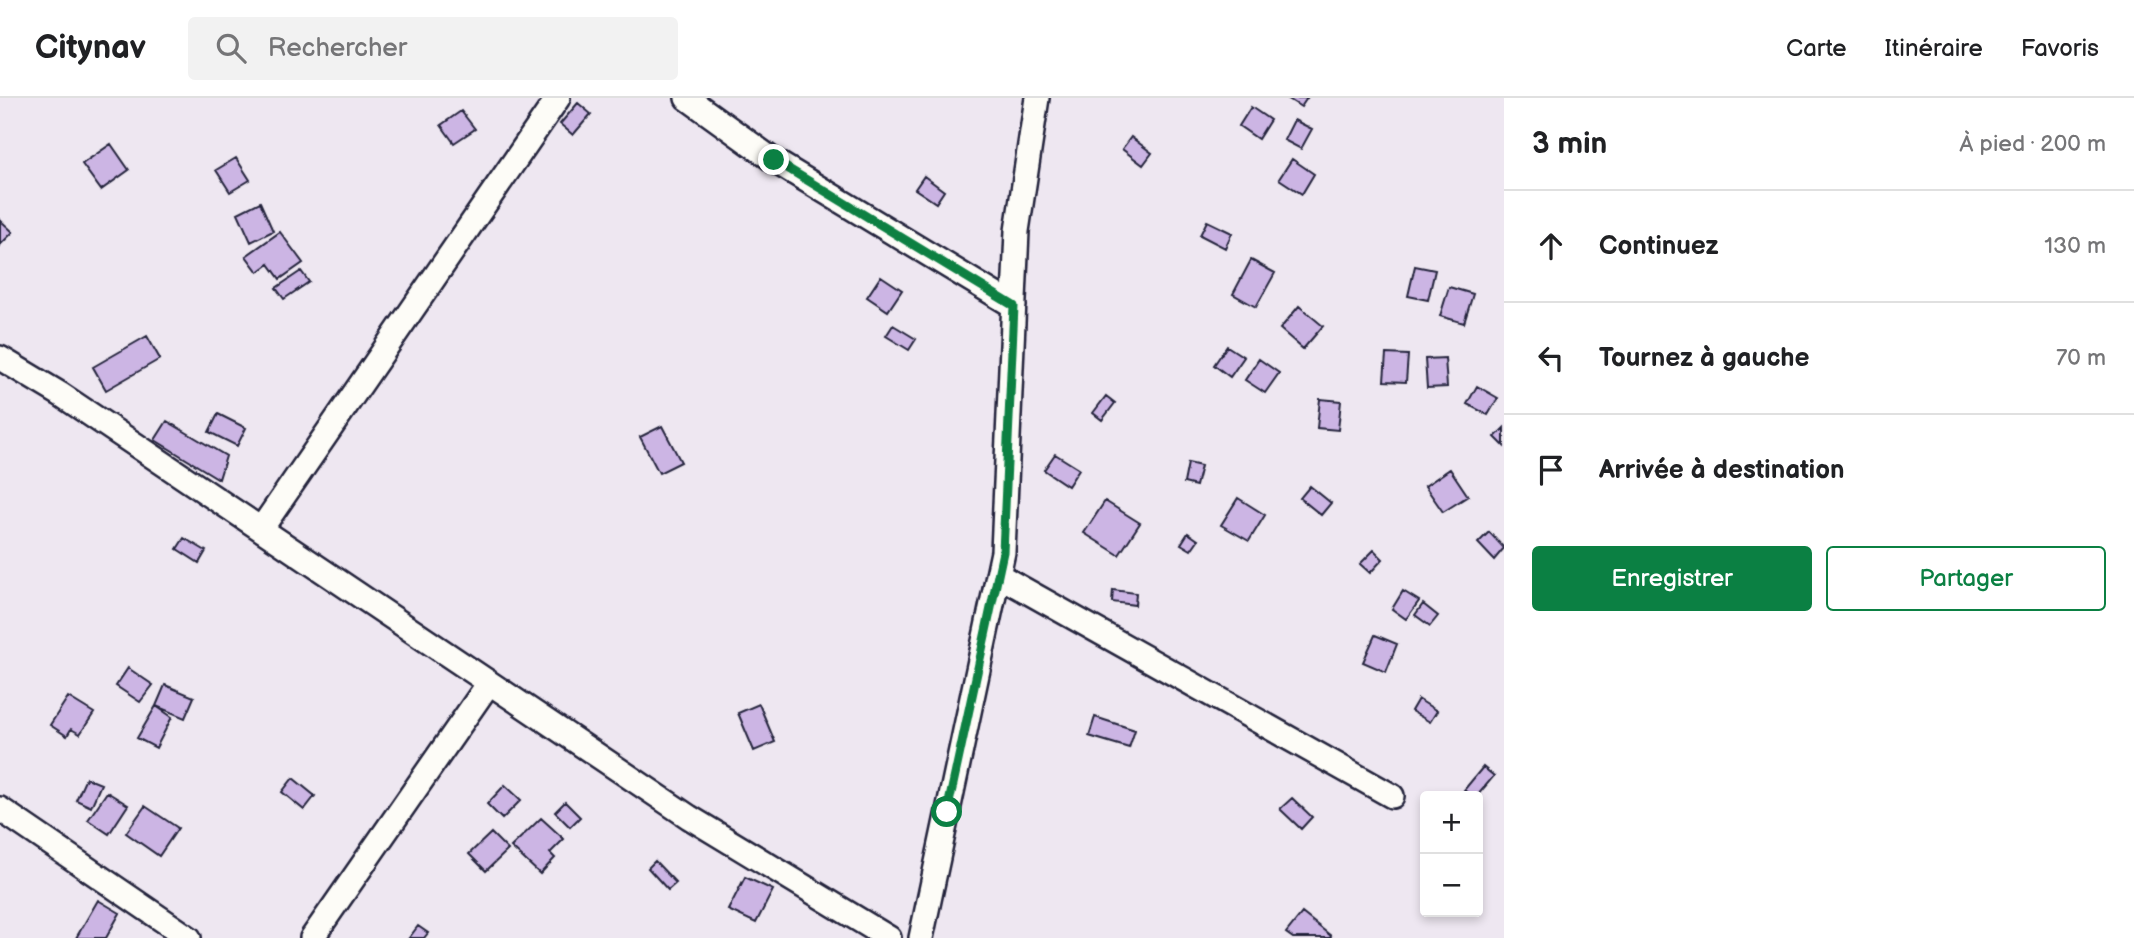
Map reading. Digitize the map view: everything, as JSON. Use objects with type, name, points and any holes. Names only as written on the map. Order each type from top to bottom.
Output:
[{"type":"street","points":[[261,529],[558,98]]},
{"type":"street","points":[[687,98],[774,160],[1014,306]]},
{"type":"street","points":[[920,938],[1003,552],[1017,232],[1037,98]]},
{"type":"street","points":[[0,358],[60,394],[689,817],[889,938]]},
{"type":"street","points":[[998,575],[1392,796]]},
{"type":"street","points":[[312,938],[489,683]]},
{"type":"street","points":[[0,809],[189,938]]},
{"type":"building","points":[[1287,98],[1307,98],[1301,107]]},
{"type":"building","points":[[578,103],[591,114],[573,135],[560,124]]},
{"type":"building","points":[[1251,107],[1270,120],[1258,139],[1239,126]]},
{"type":"building","points":[[461,111],[475,129],[454,143],[441,125]]},
{"type":"building","points":[[1294,120],[1312,129],[1301,149],[1284,140]]},
{"type":"building","points":[[1131,137],[1152,153],[1143,165],[1122,149]]},
{"type":"building","points":[[111,144],[129,170],[101,190],[82,164]]},
{"type":"building","points":[[236,158],[250,180],[230,192],[216,170]]},
{"type":"building","points":[[1292,159],[1314,174],[1302,194],[1279,179]]},
{"type":"building","points":[[924,176],[944,191],[936,203],[915,189]]},
{"type":"building","points":[[260,202],[273,231],[251,242],[238,213]]},
{"type":"building","points":[[0,220],[13,232],[0,245]]},
{"type":"building","points":[[1207,221],[1232,233],[1225,248],[1200,235]]},
{"type":"building","points":[[280,232],[303,263],[280,279],[269,264],[258,272],[246,256]]},
{"type":"building","points":[[1251,260],[1275,273],[1256,307],[1233,294]]},
{"type":"building","points":[[1415,266],[1435,270],[1428,300],[1408,296]]},
{"type":"building","points":[[301,271],[309,282],[284,299],[276,288]]},
{"type":"building","points":[[881,276],[902,290],[888,311],[867,297]]},
{"type":"building","points":[[1449,287],[1473,294],[1464,323],[1440,316]]},
{"type":"building","points":[[1299,306],[1323,326],[1303,349],[1280,329]]},
{"type":"building","points":[[893,325],[916,339],[909,350],[886,336]]},
{"type":"building","points":[[147,336],[160,359],[106,390],[93,367]]},
{"type":"building","points":[[1227,346],[1244,357],[1230,377],[1214,365]]},
{"type":"building","points":[[1386,354],[1408,355],[1406,382],[1384,381]]},
{"type":"building","points":[[1445,358],[1447,387],[1427,388],[1425,359]]},
{"type":"building","points":[[1259,359],[1279,373],[1265,393],[1245,380]]},
{"type":"building","points":[[1477,386],[1498,398],[1488,415],[1467,404]]},
{"type":"building","points":[[1106,396],[1115,403],[1102,420],[1093,413]]},
{"type":"building","points":[[1320,399],[1341,401],[1338,430],[1317,428]]},
{"type":"building","points":[[218,414],[246,428],[237,446],[209,432]]},
{"type":"building","points":[[167,421],[226,456],[219,479],[155,440]]},
{"type":"building","points":[[662,426],[681,462],[659,473],[640,437]]},
{"type":"building","points":[[1504,428],[1504,446],[1495,437]]},
{"type":"building","points":[[1055,454],[1079,469],[1068,486],[1044,470]]},
{"type":"building","points":[[1188,463],[1201,466],[1196,486],[1184,483]]},
{"type":"building","points":[[1450,469],[1468,496],[1443,512],[1425,486]]},
{"type":"building","points":[[1310,486],[1331,503],[1321,515],[1300,498]]},
{"type":"building","points":[[1238,498],[1265,515],[1249,541],[1221,525]]},
{"type":"building","points":[[1105,501],[1140,523],[1119,555],[1084,533]]},
{"type":"building","points":[[1489,532],[1504,548],[1494,560],[1478,543]]},
{"type":"building","points":[[1188,533],[1198,540],[1191,550],[1181,544]]},
{"type":"building","points":[[184,538],[206,551],[199,563],[177,549]]},
{"type":"building","points":[[1374,550],[1383,559],[1370,573],[1360,564]]},
{"type":"building","points":[[1113,590],[1136,593],[1135,605],[1112,602]]},
{"type":"building","points":[[1403,591],[1419,601],[1406,619],[1392,609]]},
{"type":"building","points":[[1423,604],[1438,616],[1430,626],[1415,615]]},
{"type":"building","points":[[1375,635],[1397,644],[1386,672],[1363,662]]},
{"type":"building","points":[[128,668],[153,685],[140,702],[116,686]]},
{"type":"building","points":[[165,685],[194,697],[185,718],[156,706]]},
{"type":"building","points":[[68,697],[94,713],[80,734],[71,729],[67,736],[50,725]]},
{"type":"building","points":[[1418,699],[1437,711],[1430,722],[1411,711]]},
{"type":"building","points":[[759,704],[775,742],[754,751],[738,713]]},
{"type":"building","points":[[156,706],[172,717],[156,748],[137,738]]},
{"type":"building","points":[[1095,717],[1135,730],[1129,748],[1089,736]]},
{"type":"building","points":[[1483,767],[1494,776],[1481,791],[1464,790]]},
{"type":"building","points":[[86,778],[101,784],[91,807],[76,800]]},
{"type":"building","points":[[293,778],[315,796],[304,810],[282,792]]},
{"type":"building","points":[[505,785],[521,800],[502,819],[487,804]]},
{"type":"building","points":[[107,792],[128,805],[109,834],[88,820]]},
{"type":"building","points":[[1292,798],[1312,817],[1301,829],[1280,809]]},
{"type":"building","points":[[565,802],[580,817],[570,827],[555,812]]},
{"type":"building","points":[[145,806],[178,828],[159,856],[126,833]]},
{"type":"building","points":[[541,818],[564,839],[550,853],[555,858],[540,874],[511,847]]},
{"type":"building","points":[[491,833],[508,850],[486,871],[469,854]]},
{"type":"building","points":[[655,861],[676,883],[668,890],[648,868]]},
{"type":"building","points":[[745,877],[773,890],[756,923],[728,910]]},
{"type":"building","points":[[98,900],[120,913],[106,938],[76,938]]},
{"type":"building","points":[[1302,913],[1331,936],[1330,938],[1293,938],[1286,933]]},
{"type":"building","points":[[418,926],[428,933],[424,938],[409,938]]},
{"type":"route","points":[[774,160],[1014,306],[1003,552],[947,812]]}]
